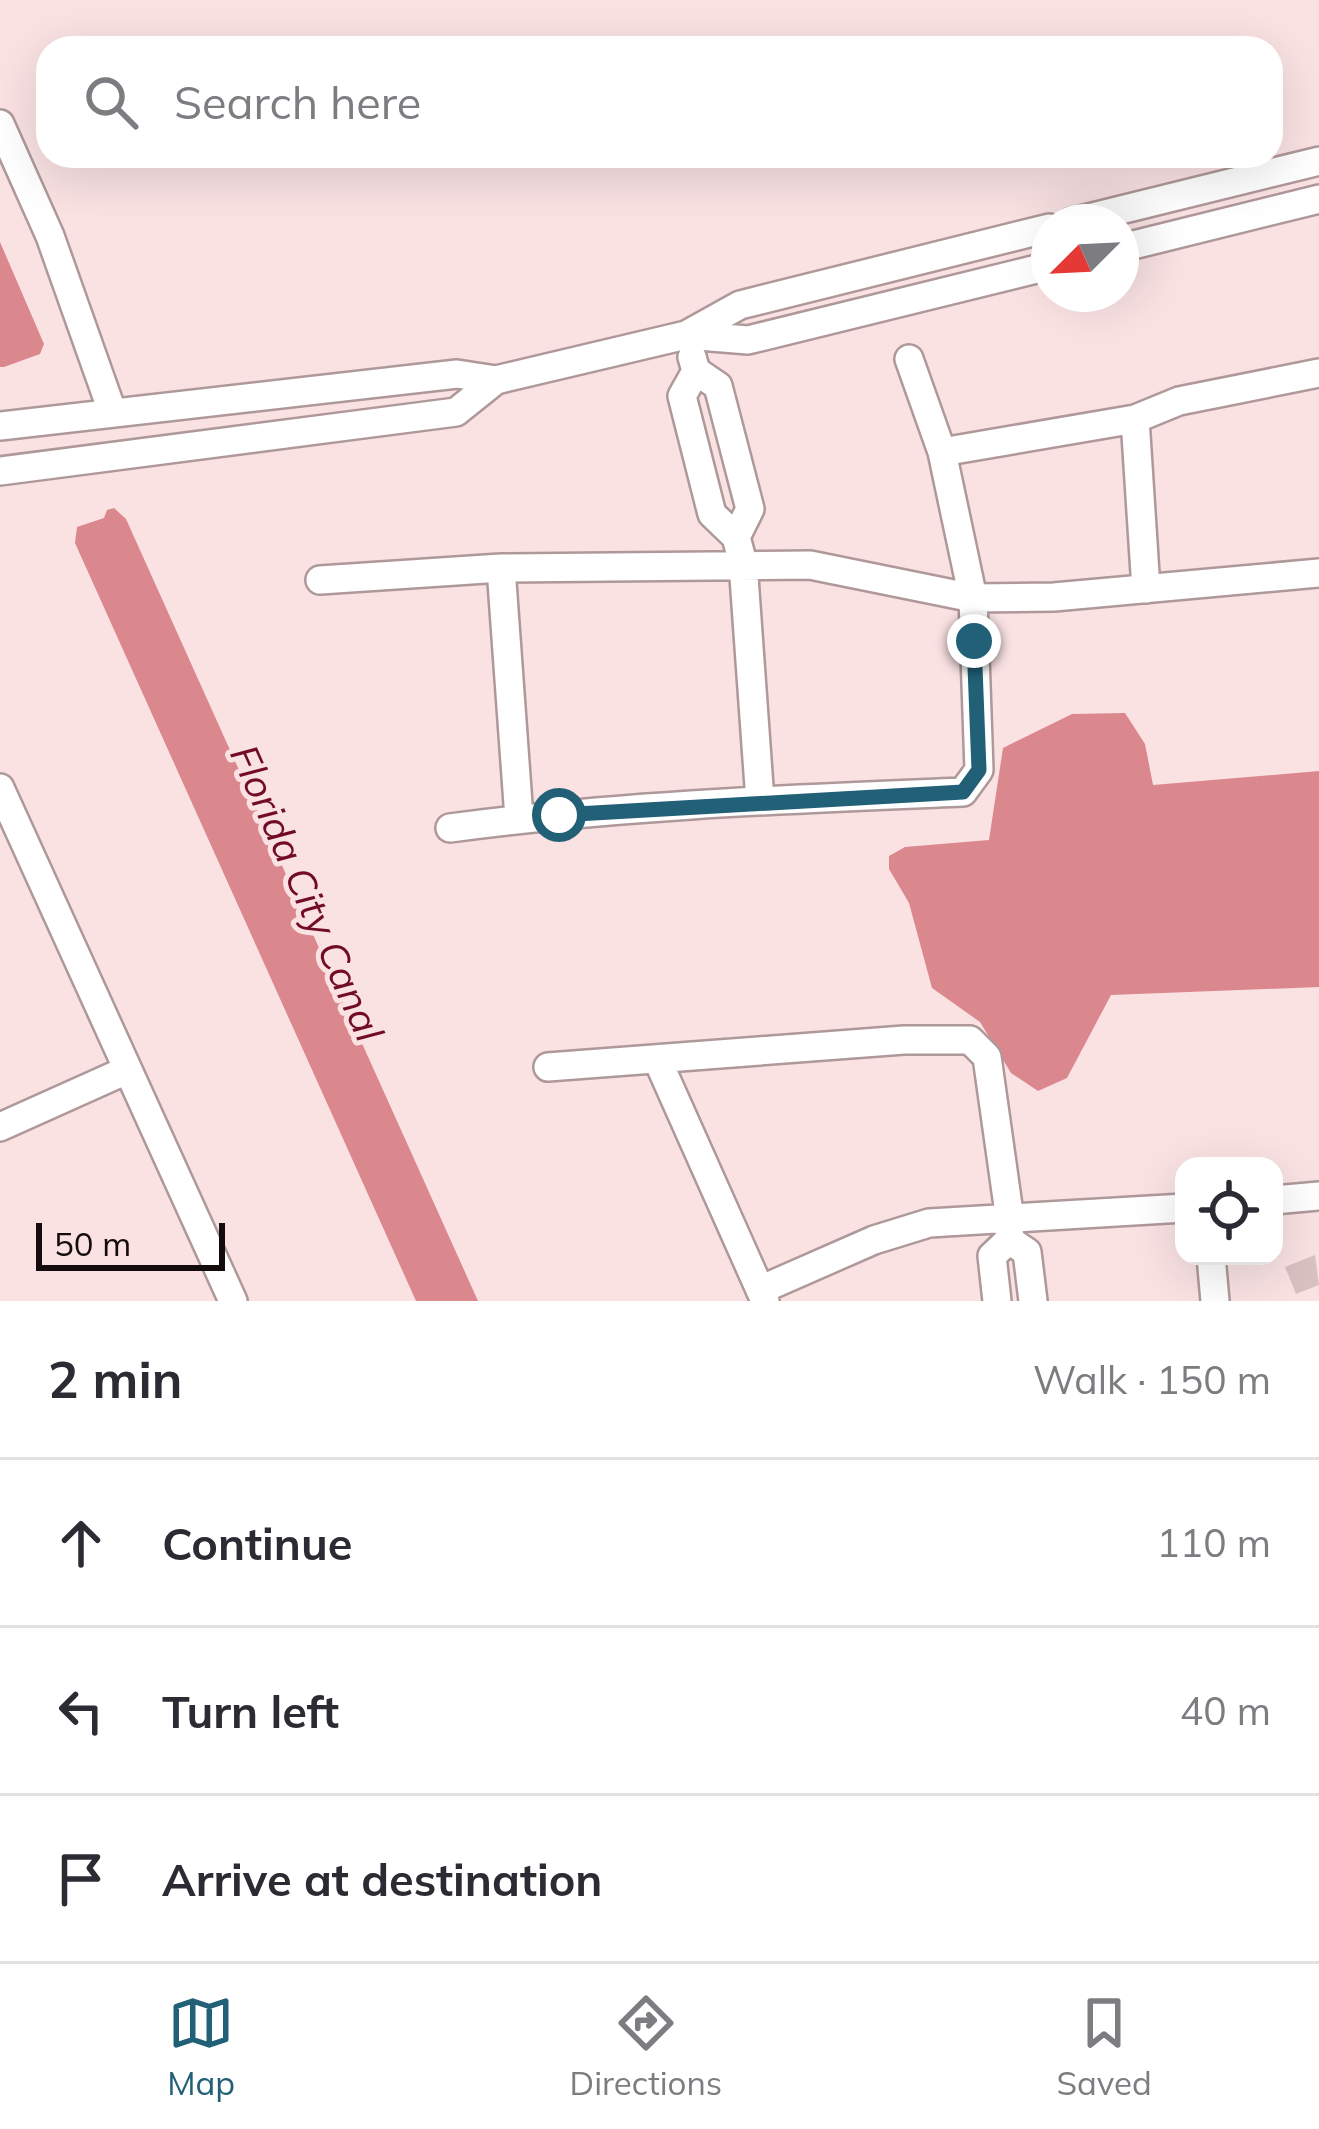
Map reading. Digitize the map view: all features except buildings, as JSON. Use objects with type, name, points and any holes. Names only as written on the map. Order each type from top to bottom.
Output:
[{"type":"street","points":[[0,124],[50,236],[112,411]]},
{"type":"street","points":[[1139,205],[1319,160]]},
{"type":"street","points":[[1139,244],[1319,199]]},
{"type":"street","points":[[0,426],[457,374],[496,380],[686,335],[740,305],[1031,232]]},
{"type":"street","points":[[686,335],[748,340],[1031,270]]},
{"type":"street","points":[[686,335],[696,371],[718,386],[750,509],[739,550],[760,801]]},
{"type":"street","points":[[450,828],[519,818],[760,801],[963,792],[979,770],[973,598],[942,452],[909,359]]},
{"type":"street","points":[[696,371],[682,396],[712,514],[739,550]]},
{"type":"street","points":[[942,452],[1135,418],[1179,401],[1319,373]]},
{"type":"street","points":[[0,471],[456,412],[496,380]]},
{"type":"street","points":[[1135,418],[1146,589]]},
{"type":"street","points":[[702,476],[741,469]]},
{"type":"street","points":[[320,580],[739,550],[973,598],[1054,598],[1319,573]]},
{"type":"street","points":[[501,568],[519,818]]},
{"type":"street","points":[[3,802],[233,1301]]},
{"type":"street","points":[[548,1067],[904,1040],[970,1040],[987,1057],[1010,1230],[1027,1252],[1033,1301]]},
{"type":"street","points":[[658,1061],[762,1296],[874,1240],[929,1223],[1010,1230],[1175,1209]]},
{"type":"street","points":[[0,1127],[127,1070]]},
{"type":"street","points":[[1283,1199],[1319,1196]]},
{"type":"street","points":[[997,1301],[992,1256],[1010,1230]]},
{"type":"street","points":[[1212,1265],[1215,1301]]},
{"type":"shaded area","points":[[0,242],[44,344],[40,354],[4,367],[0,367]]},
{"type":"shaded area","name":"Florida City Canal","points":[[114,508],[126,519],[478,1301],[416,1301],[75,543],[77,527],[104,518]]},
{"type":"shaded area","points":[[1125,713],[1145,744],[1153,785],[1319,771],[1319,987],[1111,995],[1067,1078],[1038,1091],[1011,1073],[980,1022],[932,988],[909,903],[889,869],[889,856],[905,847],[989,840],[1003,748],[1072,714]]},
{"type":"route","points":[[559,815],[963,792],[979,770],[974,641]]}]
